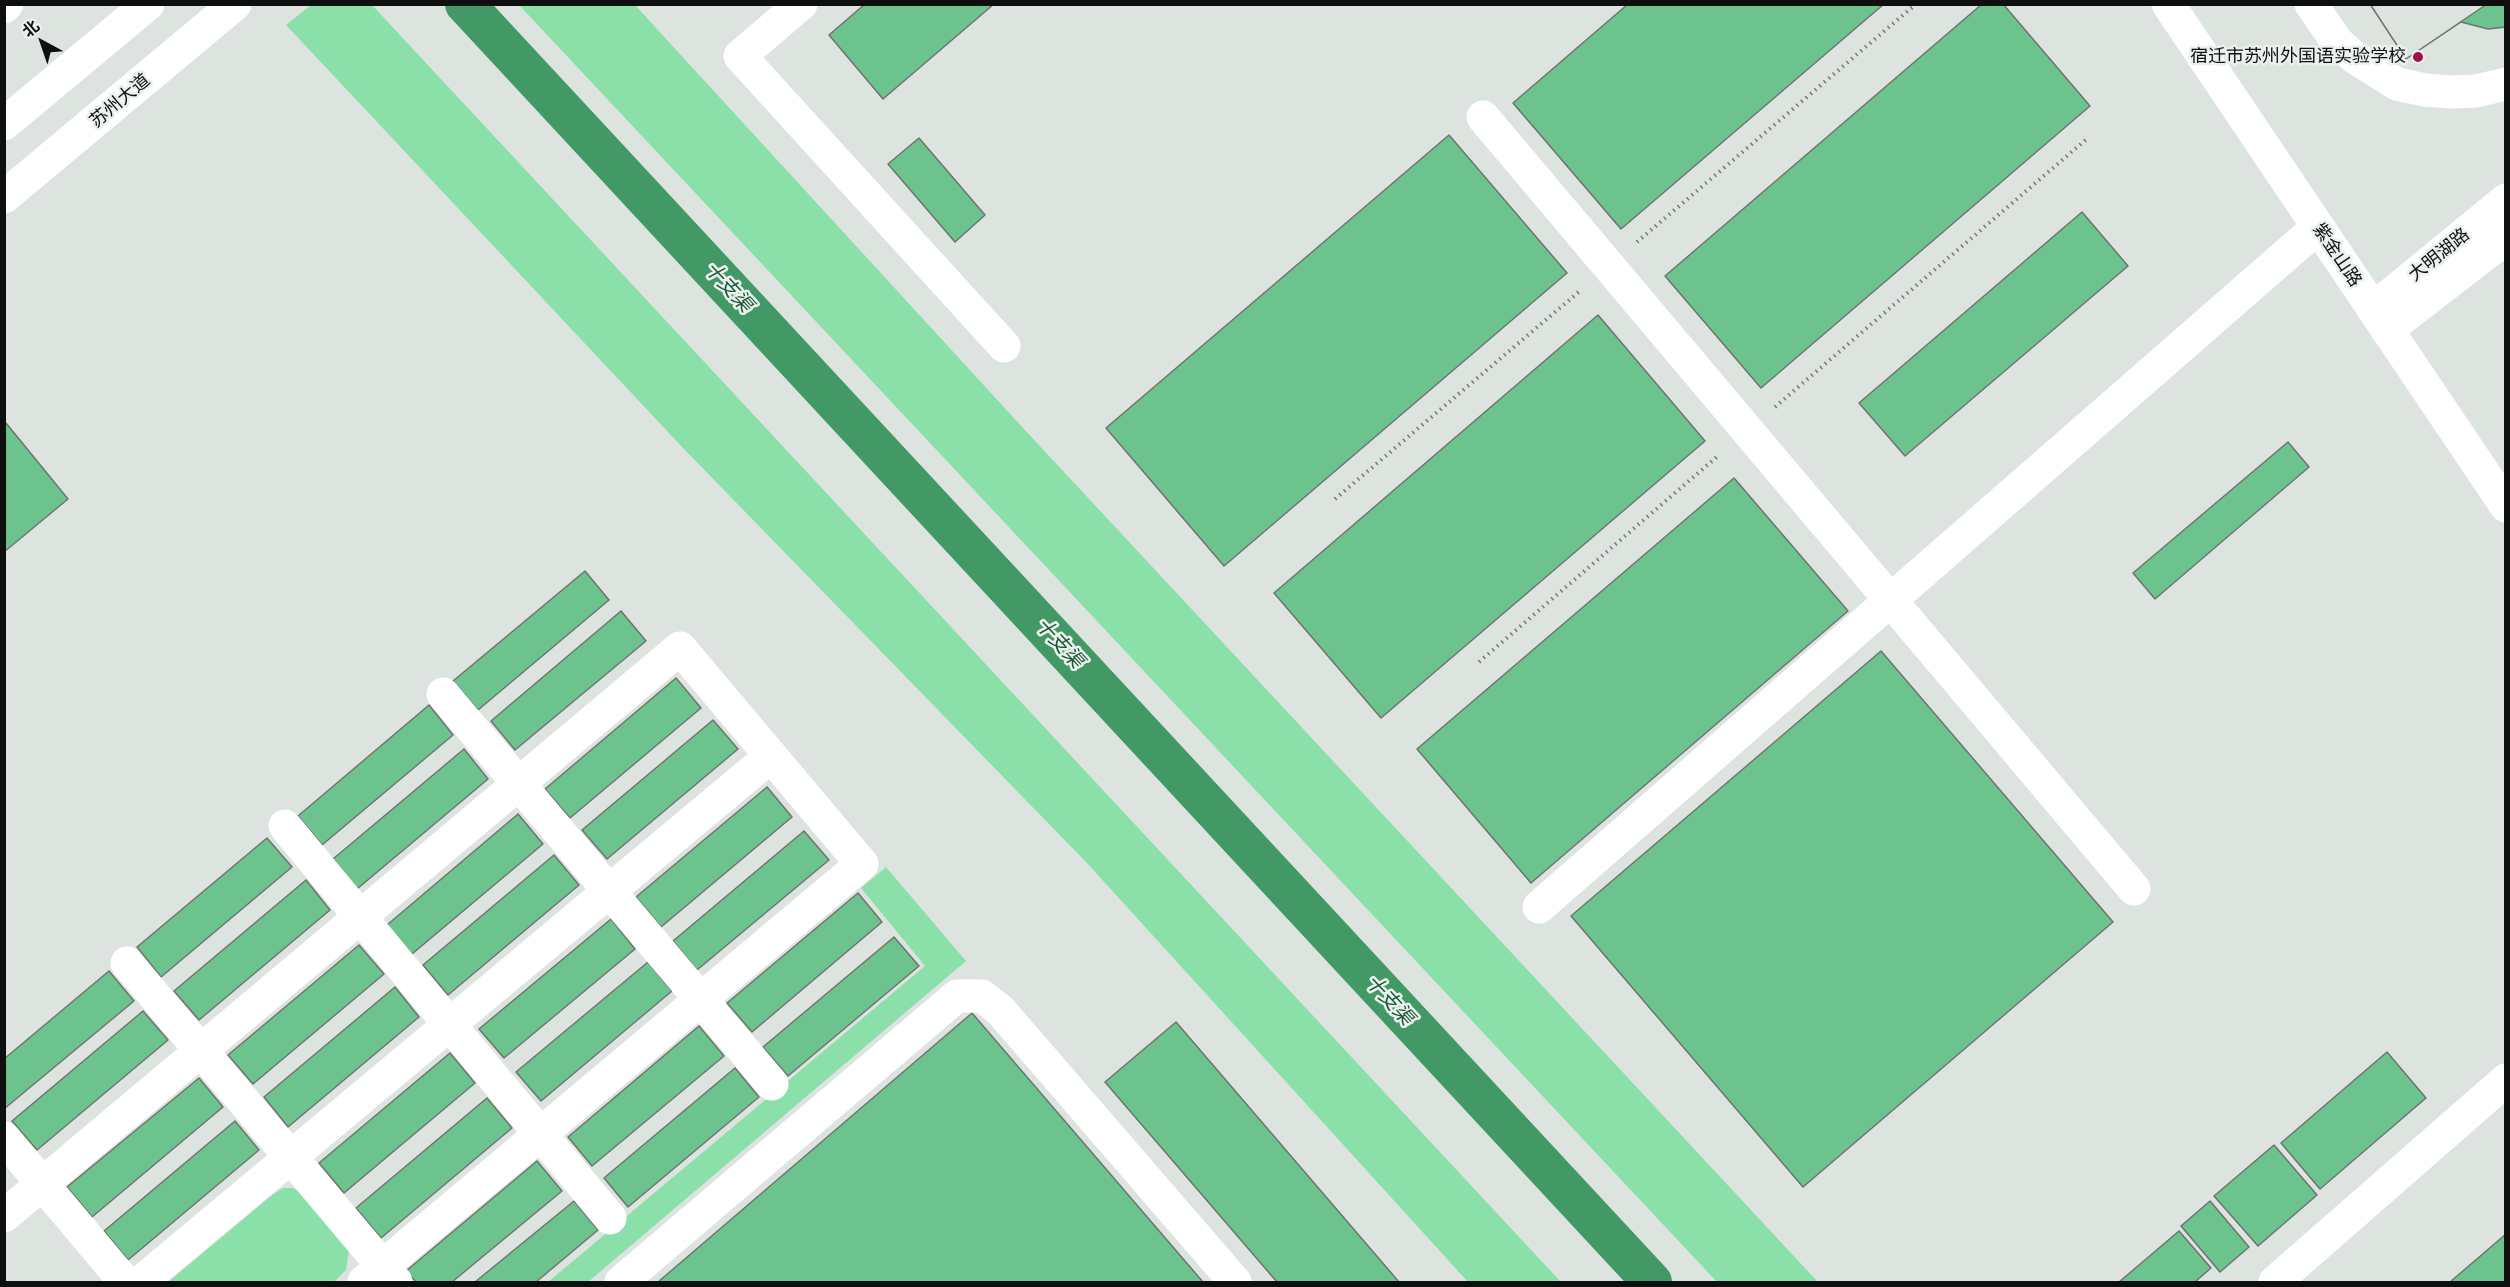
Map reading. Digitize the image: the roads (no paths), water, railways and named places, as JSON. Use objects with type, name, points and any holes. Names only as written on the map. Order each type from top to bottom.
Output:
[{"type":"street","points":[[4,124],[148,4]]},
{"type":"street","name":"苏州大道","points":[[4,196],[235,4]]},
{"type":"street","points":[[801,4],[740,56],[1004,346]]},
{"type":"street","name":"紫金山路","points":[[2168,4],[2505,506]]},
{"type":"street","points":[[2311,4],[2337,42],[2354,57],[2397,84],[2425,90],[2452,92],[2476,91],[2505,84]]},
{"type":"street","points":[[1483,117],[2134,889]]},
{"type":"street","name":"大明湖路","points":[[2380,319],[2505,200]]},
{"type":"street","points":[[1539,907],[2318,227]]},
{"type":"street","name":"大明湖路","points":[[2380,319],[2505,238]]},
{"type":"street","points":[[4,1216],[201,1051],[360,917],[519,784],[680,648],[862,864],[541,1134],[381,1277],[291,1158],[201,1051],[127,963]]},
{"type":"street","points":[[444,694],[772,1084]]},
{"type":"street","points":[[141,1282],[771,756]]},
{"type":"street","points":[[285,826],[610,1218]]},
{"type":"street","points":[[621,1282],[957,996],[982,996],[1000,1010],[1235,1282]]},
{"type":"street","points":[[2278,1282],[2505,1080]]},
{"type":"street","points":[[4,1138],[125,1282]]},
{"type":"waterway","name":"十支渠","points":[[465,4],[1652,1282]]},
{"type":"place","name":"宿迁市苏州外国语实验学校","points":[[2418,57]]}]
